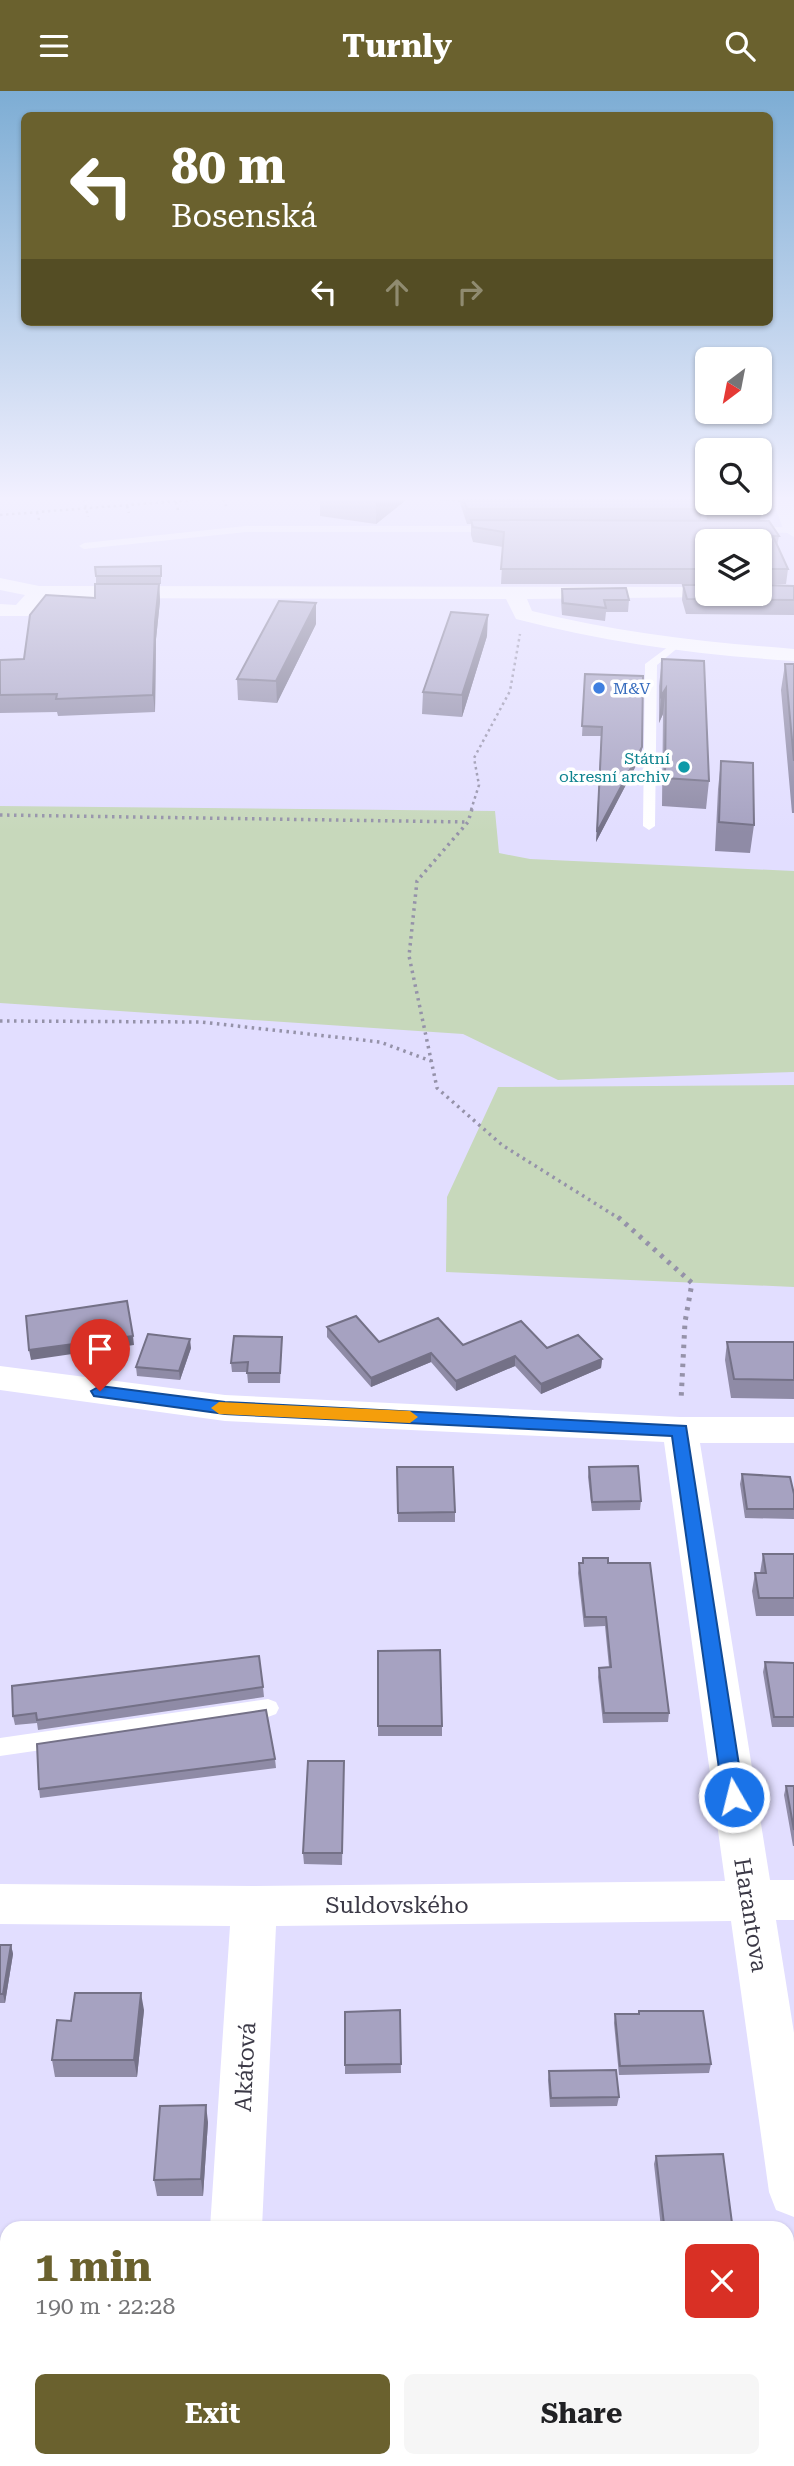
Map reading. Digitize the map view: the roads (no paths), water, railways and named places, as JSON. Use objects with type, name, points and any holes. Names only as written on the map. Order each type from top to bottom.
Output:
[{"type":"street","points":[[0,610],[21,612],[23,610]]},
{"type":"street","points":[[521,610],[523,615],[575,630],[711,650],[794,655]]},
{"type":"street","points":[[0,1378],[225,1408],[680,1430],[794,1430]]},
{"type":"street","name":"Harantova","points":[[680,1430],[794,2192]]},
{"type":"street","name":"Suldovského","points":[[0,1904],[254,1906],[794,1900]]},
{"type":"street","name":"Akátová","points":[[236,2221],[254,1906]]},
{"type":"lane","points":[[649,826],[651,664],[676,643]]},
{"type":"lane","points":[[0,1747],[268,1708]]},
{"type":"place","name":"M&V","points":[[599,688]]},
{"type":"place","name":"Státní okresní archiv","points":[[684,767]]}]
